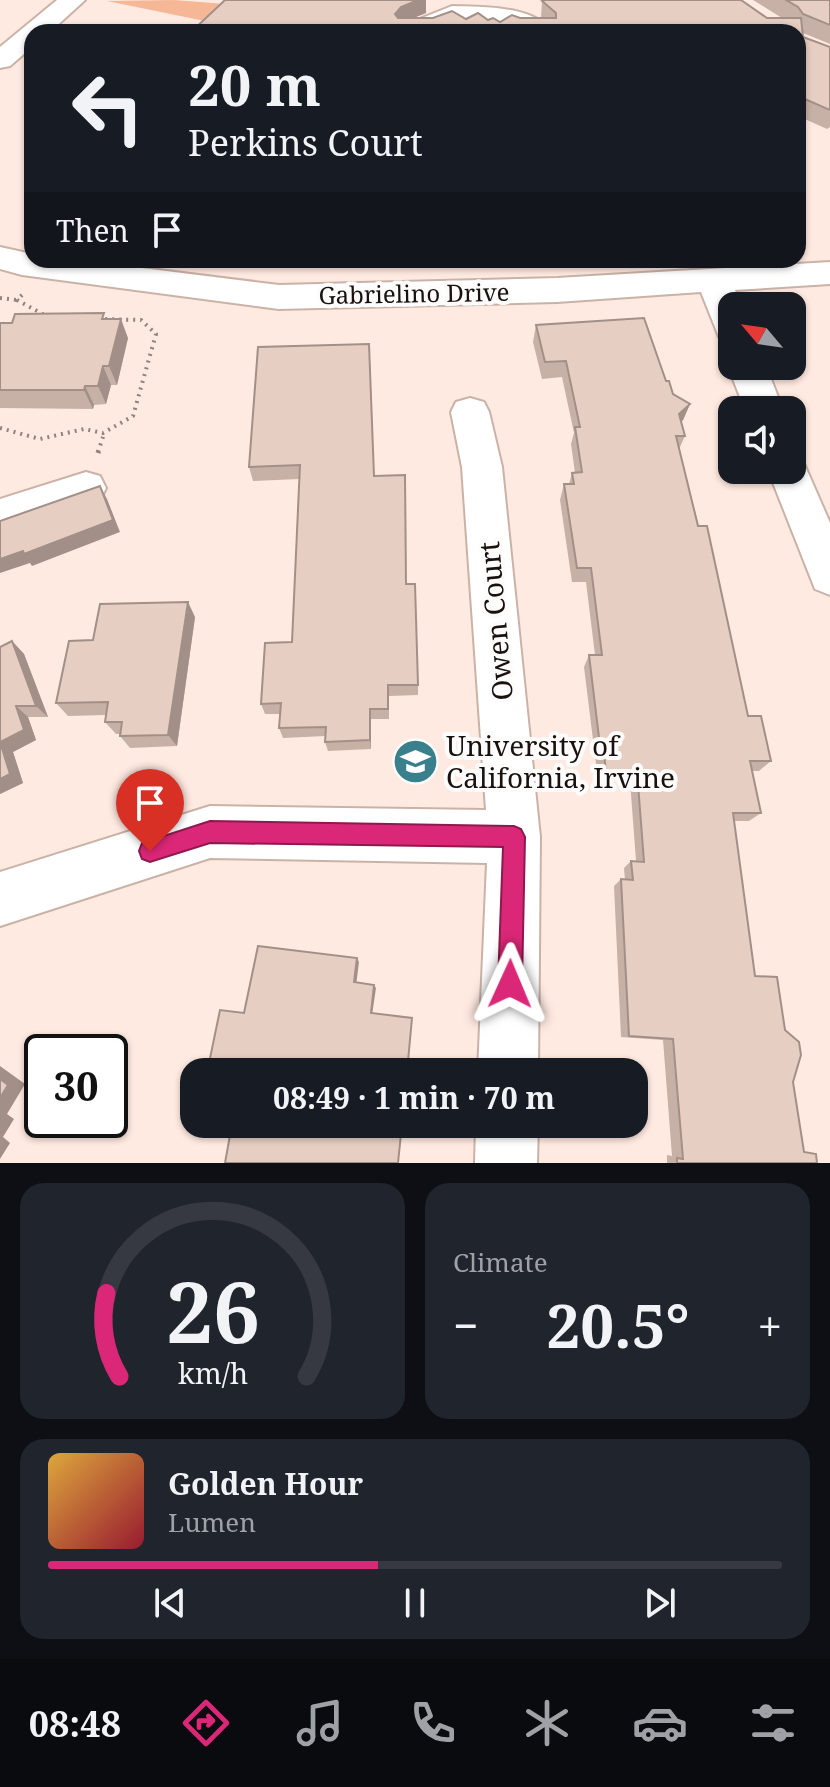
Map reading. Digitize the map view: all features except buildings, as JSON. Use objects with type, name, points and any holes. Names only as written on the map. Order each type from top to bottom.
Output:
[{"type":"street","points":[[44,24],[72,0]]},
{"type":"street","points":[[429,24],[452,14],[505,16],[522,24]]},
{"type":"street","points":[[0,60],[24,40]]},
{"type":"street","name":"Gabrielino Drive","points":[[0,258],[24,264]]},
{"type":"street","name":"Gabrielino Drive","points":[[53,268],[279,297],[451,276],[557,290],[830,273]]},
{"type":"street","points":[[713,279],[718,292]]},
{"type":"street","name":"Owen Court","points":[[470,412],[482,467],[514,837],[508,1058]]},
{"type":"street","points":[[794,484],[830,576]]},
{"type":"street","points":[[0,516],[86,488]]},
{"type":"street","points":[[0,899],[210,832],[514,837]]},
{"type":"street","points":[[506,1163],[507,1138]]},
{"type":"path","points":[[17,300],[24,293]]},
{"type":"path","points":[[0,298],[17,300],[49,318],[35,320]]},
{"type":"path","points":[[0,428],[40,439],[84,429],[91,434],[104,434],[133,416],[156,334],[141,320],[95,319]]},
{"type":"shaded area","points":[[174,0],[238,5],[301,24],[219,24],[107,1]]},
{"type":"place","name":"University of California, Irvine","points":[[415,761]]},
{"type":"route","points":[[150,851],[210,832],[514,837],[510,984]]}]
